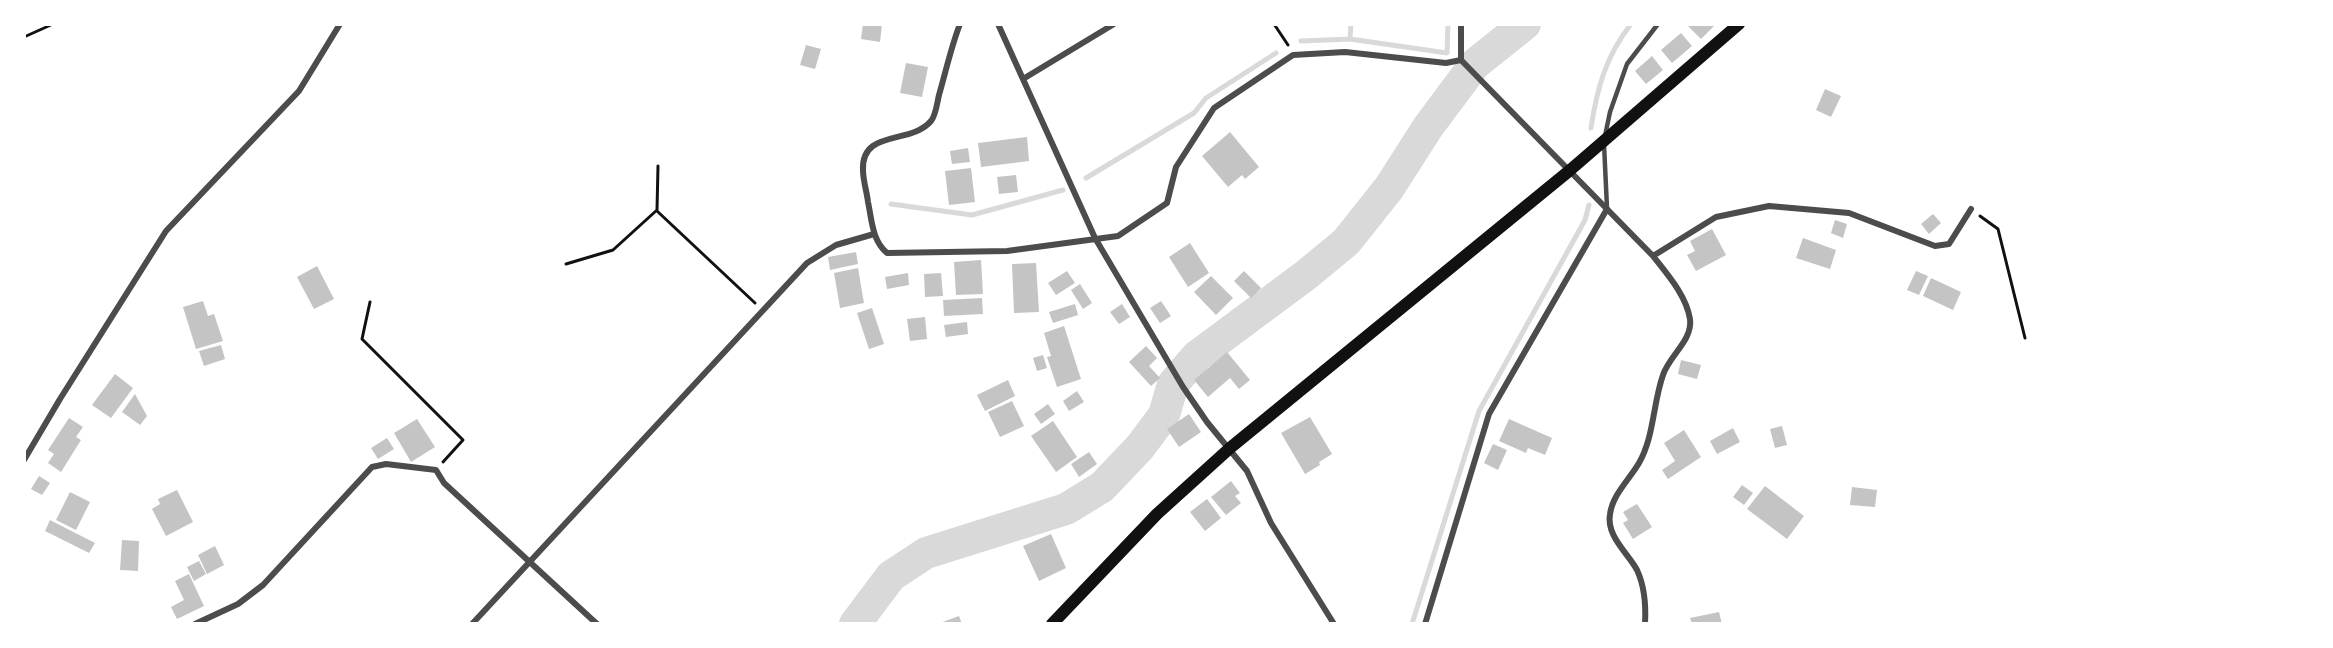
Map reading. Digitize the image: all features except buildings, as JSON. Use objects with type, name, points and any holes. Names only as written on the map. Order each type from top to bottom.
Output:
[{"type":"main road","points":[[1052,624],[1157,514],[1230,448],[1569,171],[1739,24]]},
{"type":"street","points":[[24,460],[166,231],[298,91],[340,24]]},
{"type":"street","points":[[960,24],[953,42],[933,120],[918,133],[882,141],[870,148],[864,157],[862,170],[874,234],[879,246],[887,253],[1007,251],[1118,236],[1167,203],[1176,167],[1214,108],[1293,55],[1345,52],[1446,63],[1461,60]]},
{"type":"street","points":[[998,24],[1095,238],[1184,387],[1207,422],[1247,471],[1271,523],[1334,624]]},
{"type":"street","points":[[1023,79],[1114,24]]},
{"type":"street","points":[[1461,24],[1461,60],[1653,256],[1677,288],[1689,317],[1690,330],[1663,373],[1646,448],[1640,462],[1614,500],[1609,516],[1611,532],[1638,572],[1646,603],[1645,624]]},
{"type":"street","points":[[1653,256],[1716,217],[1768,206],[1849,213],[1935,246],[1949,244],[1971,209]]},
{"type":"street","points":[[1425,624],[1489,414],[1607,209]]},
{"type":"street","points":[[472,624],[807,263],[836,246],[874,234]]},
{"type":"street","points":[[195,624],[238,604],[263,585],[372,467],[386,464],[435,470],[444,483],[597,624]]},
{"type":"lane","points":[[1607,209],[1604,141],[1610,112],[1627,64],[1658,24]]},
{"type":"path","points":[[24,37],[53,24]]},
{"type":"path","points":[[1274,24],[1293,55]]},
{"type":"path","points":[[566,264],[613,250],[657,210],[658,166]]},
{"type":"path","points":[[1971,209],[1998,229],[2025,338]]},
{"type":"path","points":[[657,210],[763,311]]},
{"type":"path","points":[[369,302],[362,339],[463,440],[435,470]]},
{"type":"waterway","points":[[1350,39],[1351,24]]},
{"type":"waterway","points":[[1301,41],[1350,39],[1447,53],[1448,24]]},
{"type":"waterway","points":[[855,624],[891,576],[926,553],[1066,509],[1102,487],[1140,447],[1164,415],[1173,384],[1197,356],[1306,275],[1346,242],[1389,188],[1428,127],[1475,64],[1525,24]]},
{"type":"waterway","points":[[1591,128],[1596,99],[1604,73],[1615,48],[1631,24]]},
{"type":"waterway","points":[[1086,178],[1194,113],[1206,98],[1276,53]]},
{"type":"waterway","points":[[891,204],[972,215],[1063,190]]},
{"type":"waterway","points":[[1412,624],[1479,411],[1585,220],[1589,205]]}]
